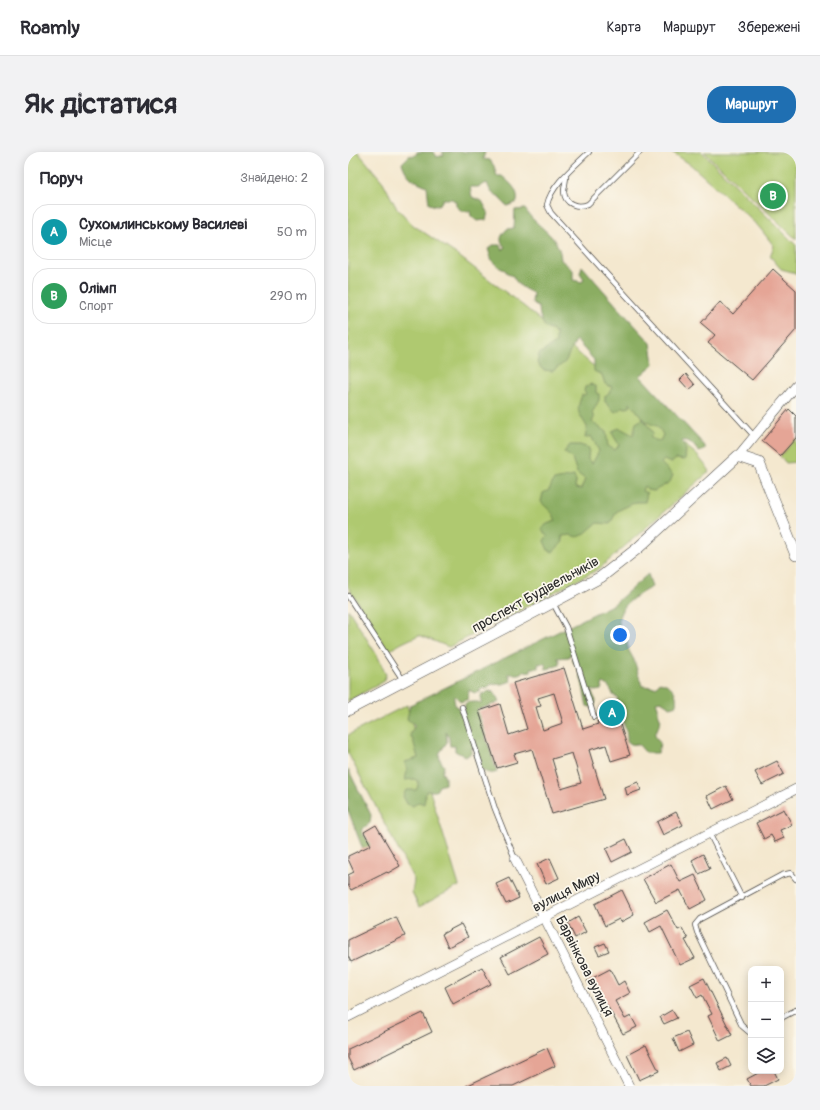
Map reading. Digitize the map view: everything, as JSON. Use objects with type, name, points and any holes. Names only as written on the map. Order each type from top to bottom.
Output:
[{"type":"street","name":"проспект Будівельників","points":[[348,710],[601,577],[632,553],[738,456],[796,386]]},
{"type":"street","points":[[738,456],[759,463],[796,555]]},
{"type":"street","name":"вулиця Миру","points":[[348,1017],[796,789]]},
{"type":"street","name":"Барвінкова вулиця","points":[[515,859],[629,1086]]},
{"type":"lane","points":[[589,152],[554,189],[549,197],[547,205],[552,213],[755,437]]},
{"type":"lane","points":[[566,175],[564,191],[567,201],[577,206],[583,206],[588,204],[640,152]]},
{"type":"lane","points":[[348,596],[403,681]]},
{"type":"lane","points":[[553,603],[566,627],[594,717]]},
{"type":"lane","points":[[462,707],[495,809],[515,859]]},
{"type":"lane","points":[[709,833],[742,898]]},
{"type":"lane","points":[[748,1031],[742,1026],[696,932],[695,925],[700,919],[742,898],[782,875],[791,874],[796,879]]},
{"type":"lane","points":[[784,1016],[796,1010]]},
{"type":"green space","points":[[348,152],[358,152],[383,182],[396,207],[413,225],[456,254],[526,308],[697,455],[710,471],[599,569],[449,647],[419,635],[388,651],[348,587]]},
{"type":"green space","points":[[417,152],[433,152],[437,157],[444,155],[442,152],[485,152],[483,159],[490,160],[494,166],[497,176],[502,176],[514,188],[517,194],[517,202],[507,206],[499,196],[494,195],[491,192],[487,183],[478,187],[470,187],[472,197],[482,201],[488,212],[486,220],[477,221],[471,216],[470,211],[462,211],[456,206],[456,202],[452,199],[443,199],[441,203],[436,206],[429,204],[427,186],[411,178],[406,172],[402,163],[409,156],[416,155]]},
{"type":"green space","points":[[672,152],[702,152],[796,245],[796,275],[792,272],[781,269],[770,256],[774,246],[759,227],[691,165]]},
{"type":"green space","points":[[704,152],[796,152],[796,239]]},
{"type":"green space","points":[[525,209],[556,242],[561,260],[573,270],[573,280],[582,282],[584,279],[580,273],[582,266],[651,343],[654,364],[640,376],[705,446],[705,450],[699,452],[690,442],[682,441],[686,450],[685,460],[676,459],[671,463],[664,460],[661,463],[673,475],[670,482],[654,491],[647,490],[644,486],[642,491],[647,493],[645,502],[636,502],[617,511],[610,524],[597,523],[583,535],[577,537],[571,535],[562,536],[563,542],[553,552],[548,550],[544,541],[547,536],[541,529],[547,524],[556,521],[553,514],[541,502],[543,493],[549,490],[554,480],[574,476],[576,481],[575,488],[581,489],[585,479],[577,473],[572,458],[564,452],[570,445],[580,445],[589,448],[588,459],[592,464],[599,451],[591,436],[585,438],[587,427],[578,409],[582,395],[585,395],[586,393],[584,391],[585,387],[591,384],[596,387],[596,393],[599,394],[599,400],[592,413],[594,418],[592,422],[606,432],[608,446],[615,450],[619,445],[612,433],[614,430],[620,428],[633,435],[636,423],[643,419],[653,433],[650,437],[660,441],[663,435],[659,428],[644,419],[630,403],[630,407],[624,407],[615,412],[605,402],[605,396],[611,391],[612,387],[605,384],[602,375],[594,371],[594,360],[576,340],[565,362],[553,371],[543,370],[537,363],[539,354],[556,343],[556,332],[545,328],[540,316],[539,308],[532,303],[533,293],[521,286],[513,276],[508,274],[505,270],[500,268],[492,261],[488,249],[493,245],[500,245],[503,250],[505,247],[501,238],[507,229],[514,228],[515,210]]},
{"type":"green space","points":[[796,438],[796,462],[786,463],[780,456]]},
{"type":"green space","points":[[648,574],[652,587],[630,601],[625,606],[619,617],[619,623],[623,638],[627,641],[628,649],[634,660],[642,686],[656,687],[660,682],[671,687],[676,696],[676,705],[670,707],[661,701],[656,702],[661,720],[655,735],[660,743],[658,753],[646,753],[639,745],[631,744],[627,741],[624,723],[614,707],[618,698],[613,695],[610,689],[603,683],[601,690],[591,690],[596,701],[594,708],[587,706],[580,675],[578,669],[572,661],[573,655],[571,652],[569,657],[557,658],[559,660],[559,665],[554,667],[552,666],[551,668],[546,669],[545,663],[538,664],[538,668],[531,668],[531,671],[520,674],[509,674],[508,675],[510,676],[511,681],[501,684],[491,684],[488,688],[480,689],[480,692],[475,693],[469,690],[468,699],[461,702],[455,696],[455,705],[459,708],[460,714],[463,717],[465,704],[467,702],[478,702],[481,704],[481,695],[489,691],[494,692],[499,701],[477,710],[497,772],[487,772],[478,767],[475,756],[479,748],[471,748],[472,752],[466,757],[455,751],[455,746],[450,746],[449,738],[446,732],[447,742],[439,754],[440,760],[444,766],[442,772],[445,777],[445,784],[439,786],[436,791],[426,791],[424,804],[419,802],[413,806],[407,804],[403,796],[406,790],[416,790],[418,786],[418,781],[414,779],[405,780],[407,771],[405,762],[418,758],[410,735],[415,725],[407,719],[410,705],[614,604]]},
{"type":"green space","points":[[348,609],[378,657],[386,675],[383,682],[348,701]]},
{"type":"green space","points":[[407,705],[429,788],[459,886],[419,907],[412,892],[414,880],[348,753],[348,735]]},
{"type":"green space","points":[[348,769],[371,815],[370,823],[361,830],[371,847],[365,855],[348,810]]},
{"type":"building","points":[[773,269],[796,290],[796,330],[752,380],[708,343],[715,335],[701,323],[720,302],[733,314]]},
{"type":"building","points":[[686,374],[695,385],[689,390],[680,380]]},
{"type":"building","points":[[789,409],[796,416],[796,438],[780,456],[762,441]]},
{"type":"building","points":[[564,668],[583,729],[598,724],[597,721],[617,715],[630,755],[611,761],[606,745],[589,750],[604,799],[552,814],[532,749],[514,754],[517,762],[497,768],[479,711],[500,704],[509,735],[527,729],[513,683]],"holes":[[[554,693],[563,723],[543,730],[536,707],[541,706],[538,698]],[[572,753],[581,783],[561,789],[552,759]]]},
{"type":"building","points":[[777,761],[784,774],[762,785],[755,772]]},
{"type":"building","points":[[638,782],[641,790],[627,795],[625,787]]},
{"type":"building","points":[[726,786],[733,799],[713,809],[707,796]]},
{"type":"building","points":[[784,809],[792,825],[780,830],[784,838],[775,842],[771,835],[764,839],[756,823]]},
{"type":"building","points":[[676,812],[683,825],[663,835],[657,822]]},
{"type":"building","points":[[376,825],[400,866],[351,890],[348,885],[348,875],[354,872],[348,856],[371,845],[364,832]]},
{"type":"building","points":[[626,839],[632,852],[612,862],[606,849]]},
{"type":"building","points":[[703,854],[710,869],[699,874],[692,860]]},
{"type":"building","points":[[550,858],[559,878],[546,884],[537,864]]},
{"type":"building","points":[[671,864],[680,882],[695,875],[707,900],[690,909],[680,890],[656,902],[643,879]]},
{"type":"building","points":[[509,878],[519,898],[506,904],[496,884]]},
{"type":"building","points":[[622,890],[634,915],[621,922],[619,919],[605,926],[595,904]]},
{"type":"building","points":[[667,910],[678,930],[682,928],[688,939],[685,940],[695,958],[680,965],[661,926],[650,932],[645,922]]},
{"type":"building","points":[[396,917],[405,936],[351,962],[348,956],[348,940]]},
{"type":"building","points":[[578,917],[586,932],[575,938],[568,923]]},
{"type":"building","points":[[461,924],[468,937],[448,947],[442,934]]},
{"type":"building","points":[[539,937],[548,954],[510,974],[501,957]]},
{"type":"building","points":[[605,943],[609,951],[599,955],[595,947]]},
{"type":"building","points":[[482,967],[491,984],[453,1004],[445,987]]},
{"type":"building","points":[[610,969],[618,985],[624,981],[630,993],[615,1001],[625,1019],[631,1016],[637,1027],[623,1034],[607,1005],[602,1008],[587,981]]},
{"type":"building","points":[[704,978],[732,1035],[720,1041],[708,1016],[712,1014],[702,995],[697,998],[690,985]]},
{"type":"building","points":[[672,1010],[677,1018],[664,1024],[660,1017]]},
{"type":"building","points":[[423,1013],[432,1032],[354,1070],[348,1058],[348,1049]]},
{"type":"building","points":[[687,1032],[693,1045],[679,1052],[673,1038]]},
{"type":"building","points":[[646,1045],[659,1071],[639,1080],[627,1055]]},
{"type":"building","points":[[547,1048],[555,1066],[513,1086],[466,1086]]},
{"type":"building","points":[[727,1058],[731,1066],[721,1071],[717,1063]]},
{"type":"building","points":[[756,1074],[776,1074],[778,1079],[764,1086],[751,1086],[747,1079]]},
{"type":"place","name":"Олімп","points":[[773,196]]},
{"type":"place","name":"Сухомлинському Василеві","points":[[612,713]]}]
